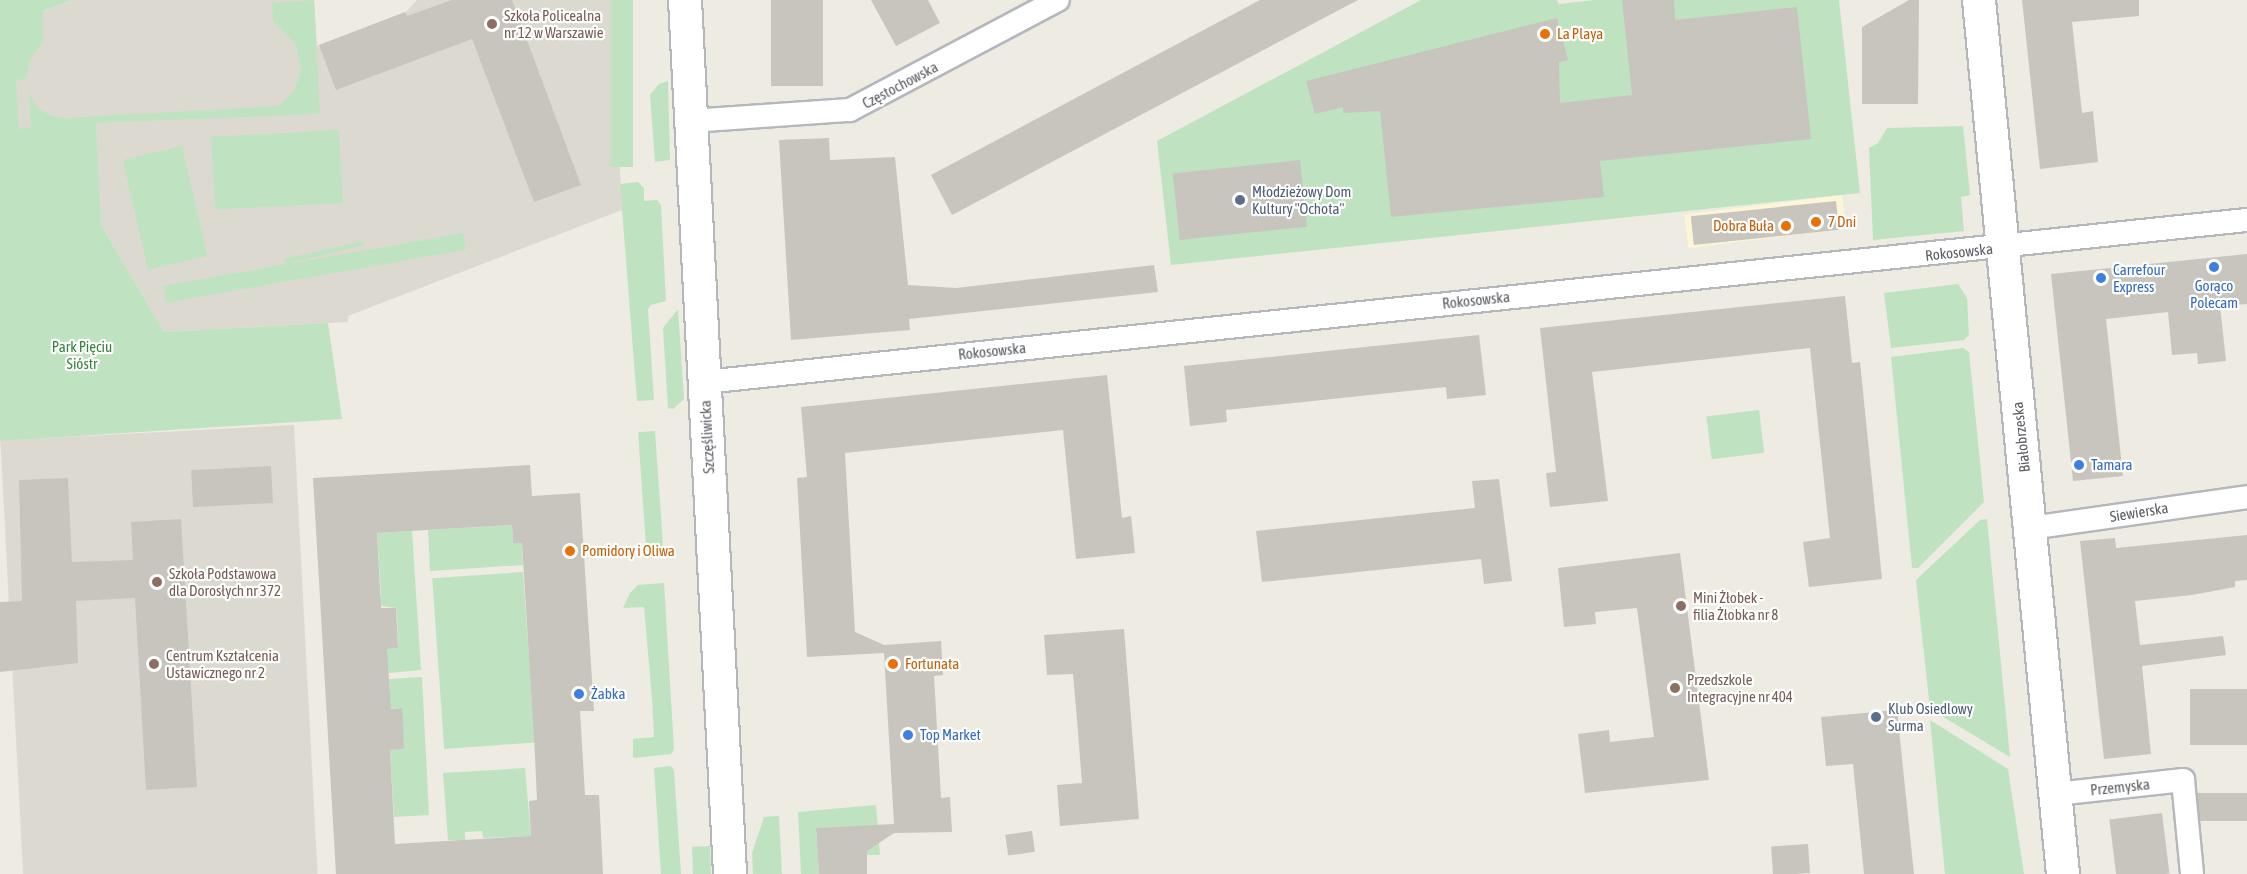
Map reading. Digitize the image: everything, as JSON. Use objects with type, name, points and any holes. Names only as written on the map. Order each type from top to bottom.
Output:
[{"type":"street","name":"Szczęśliwicka","points":[[685,0],[730,874]]},
{"type":"street","name":"Częstochowska","points":[[691,121],[850,110],[1058,0]]},
{"type":"street","name":"Białobrzeska","points":[[1979,0],[2063,874]]},
{"type":"street","name":"Rokosowska","points":[[705,382],[1170,331],[2003,247],[2247,220]]},
{"type":"street","name":"Siewierska","points":[[2030,528],[2247,497]]},
{"type":"street","name":"Przemyska","points":[[2056,794],[2183,780],[2192,874]]},
{"type":"shaded area","points":[[71,0],[314,0],[317,46],[406,12],[417,0],[611,0],[622,210],[348,316],[348,322],[164,332],[101,225],[96,155],[0,191],[0,28]]},
{"type":"shaded area","points":[[1842,195],[1846,229],[1688,248],[1684,214]]},
{"type":"shaded area","name":"Centrum Kształcenia Ustawicznego nr 2","points":[[294,425],[318,874],[23,874],[0,440]]},
{"type":"green space","name":"Park Pięciu Sióstr","points":[[0,0],[71,0],[43,11],[43,42],[30,59],[26,79],[16,80],[19,129],[31,128],[29,94],[38,108],[51,116],[64,118],[279,106],[295,90],[301,68],[296,45],[273,21],[272,0],[275,3],[314,0],[320,114],[96,123],[101,225],[164,332],[328,323],[342,419],[0,441]]},
{"type":"green space","points":[[611,0],[633,0],[633,167],[611,167]]},
{"type":"green space","points":[[1421,0],[1557,0],[1559,4],[1594,0],[1839,0],[1860,193],[1171,265],[1157,141]]},
{"type":"green space","points":[[668,81],[670,160],[655,162],[650,95],[659,84]]},
{"type":"green space","points":[[1963,126],[1970,195],[1961,197],[1964,231],[1873,240],[1869,148],[1878,143],[1887,128]]},
{"type":"green space","points":[[339,130],[343,203],[215,210],[211,137]]},
{"type":"green space","points":[[182,146],[207,256],[148,270],[123,160]]},
{"type":"green space","points":[[638,182],[644,188],[644,201],[657,200],[661,205],[666,301],[651,305],[648,309],[654,400],[637,401],[620,184]]},
{"type":"green space","points":[[463,233],[466,250],[167,303],[164,286]]},
{"type":"green space","points":[[363,241],[364,245],[286,264],[284,259]]},
{"type":"green space","points":[[1958,284],[1967,298],[1969,335],[1964,340],[1891,348],[1884,293]]},
{"type":"green space","points":[[678,309],[684,399],[673,409],[668,408],[663,328]]},
{"type":"green space","points":[[1963,348],[1969,352],[1984,502],[1918,568],[1912,568],[1891,357]]},
{"type":"green space","points":[[1759,410],[1764,453],[1712,459],[1706,416]]},
{"type":"green space","points":[[655,431],[664,556],[647,557],[638,432]]},
{"type":"green space","points":[[1987,519],[2010,757],[1930,709],[1916,580],[1980,520]]},
{"type":"green space","points":[[512,525],[513,543],[522,543],[523,565],[430,571],[428,530]]},
{"type":"green space","points":[[412,531],[421,670],[389,673],[388,669],[380,670],[384,649],[398,648],[397,617],[396,608],[376,605],[381,595],[377,533]]},
{"type":"green space","points":[[523,572],[535,743],[444,749],[432,578]]},
{"type":"green space","points":[[664,583],[674,749],[671,754],[633,758],[633,739],[654,737],[652,699],[644,607],[623,608],[630,593],[638,585]]},
{"type":"green space","points":[[422,677],[429,815],[394,817],[390,750],[404,749],[401,708],[388,709],[381,696],[390,696],[389,679]]},
{"type":"green space","points":[[1930,720],[2008,769],[2024,874],[1945,874]]},
{"type":"green space","points":[[671,766],[674,771],[681,874],[661,874],[654,768]]},
{"type":"green space","points":[[525,768],[531,836],[483,838],[482,831],[465,832],[465,841],[448,840],[443,773]]},
{"type":"green space","points":[[876,805],[880,855],[867,855],[816,829],[819,874],[801,874],[798,812]]},
{"type":"green space","points":[[779,816],[782,874],[753,874],[752,853],[764,817]]},
{"type":"green space","points":[[710,846],[711,874],[693,874],[692,847]]},
{"type":"building","points":[[452,0],[512,0],[581,185],[534,202],[472,39],[336,90],[319,45],[405,12],[407,16]]},
{"type":"building","points":[[771,0],[823,0],[823,86],[771,86]]},
{"type":"building","points":[[871,0],[928,0],[940,23],[896,46]]},
{"type":"building","points":[[1260,0],[1358,0],[952,215],[931,175]]},
{"type":"building","points":[[1622,0],[1674,0],[1675,20],[1797,7],[1811,139],[1600,161],[1604,197],[1391,217],[1380,111],[1343,113],[1343,107],[1315,114],[1306,81],[1557,18],[1568,60],[1559,62],[1560,103],[1632,95]]},
{"type":"building","points":[[1909,0],[1919,0],[1918,104],[1862,104],[1862,27]]},
{"type":"building","points":[[2022,0],[2139,0],[2139,16],[2072,22],[2082,113],[2093,111],[2098,162],[2040,169]]},
{"type":"building","points":[[829,138],[830,160],[895,157],[908,285],[956,288],[1154,265],[1158,292],[909,319],[910,330],[791,340],[779,140]]},
{"type":"building","name":"Młodzieżowy Dom Kultury \"Ochota\"","points":[[1300,160],[1307,227],[1180,240],[1173,173]]},
{"type":"building","points":[[1836,201],[1839,230],[1694,245],[1691,216]]},
{"type":"building","points":[[2247,254],[2247,304],[2220,306],[2226,361],[2198,364],[2197,353],[2172,355],[2168,312],[2106,319],[2123,476],[2073,481],[2051,274]]},
{"type":"building","points":[[1845,296],[1852,363],[1860,362],[1882,579],[1809,587],[1803,542],[1830,538],[1810,348],[1592,372],[1608,501],[1550,507],[1546,473],[1556,472],[1540,328]]},
{"type":"building","points":[[1479,335],[1486,395],[1447,399],[1446,387],[1226,410],[1227,422],[1190,426],[1184,366]]},
{"type":"building","points":[[1107,375],[1122,518],[1131,516],[1135,553],[1076,559],[1063,430],[845,453],[855,632],[884,645],[941,641],[943,675],[934,676],[941,798],[950,797],[952,832],[894,833],[867,851],[867,874],[819,874],[816,828],[894,824],[884,653],[807,657],[797,478],[807,477],[801,407]]},
{"type":"building","points":[[530,465],[532,496],[580,493],[594,711],[580,711],[585,795],[599,795],[603,874],[336,874],[313,478]],"holes":[[[512,525],[513,543],[522,543],[537,800],[529,801],[531,836],[395,844],[390,750],[404,749],[403,720],[402,708],[391,709],[387,649],[398,648],[396,608],[381,608],[377,533]]]},
{"type":"building","points":[[271,466],[273,503],[193,507],[191,470]]},
{"type":"building","points":[[68,478],[72,562],[133,560],[131,522],[181,519],[197,787],[146,790],[135,598],[76,601],[78,663],[0,672],[0,602],[22,601],[19,480]]},
{"type":"building","points":[[1499,479],[1512,581],[1484,584],[1481,559],[1262,582],[1256,531],[1475,508],[1472,481]]},
{"type":"building","points":[[2247,535],[2247,580],[2235,581],[2235,587],[2192,595],[2135,601],[2140,645],[2223,636],[2226,655],[2142,666],[2151,754],[2104,759],[2080,541],[2115,538],[2116,548]]},
{"type":"building","points":[[1680,553],[1709,780],[1585,793],[1578,734],[1609,730],[1610,742],[1654,737],[1637,608],[1595,612],[1596,624],[1564,627],[1558,568]]},
{"type":"building","points":[[1124,629],[1139,819],[1060,826],[1057,785],[1082,783],[1077,720],[1073,674],[1047,675],[1044,635]]},
{"type":"building","points":[[2190,689],[2247,689],[2247,745],[2190,745]]},
{"type":"building","points":[[1897,710],[1914,874],[1864,874],[1853,764],[1826,766],[1821,717]]},
{"type":"building","points":[[2198,793],[2247,793],[2247,821],[2198,821]]},
{"type":"building","points":[[2162,813],[2169,874],[2116,874],[2109,819]]},
{"type":"building","points":[[1032,831],[1035,852],[1008,856],[1005,835]]},
{"type":"building","points":[[1808,844],[1810,873],[1773,874],[1771,847]]},
{"type":"place","name":"Szkoła Policealna nr 12 w Warszawie","points":[[492,24]]},
{"type":"place","name":"La Playa","points":[[1545,34]]},
{"type":"place","name":"Młodzieżowy Dom Kultury \"Ochota\"","points":[[1240,200]]},
{"type":"place","name":"7 Dni","points":[[1816,222]]},
{"type":"place","name":"Dobra Buła","points":[[1786,226]]},
{"type":"place","name":"Gorąco Polecam","points":[[2214,267]]},
{"type":"place","name":"Carrefour Express","points":[[2101,278]]},
{"type":"place","name":"Tamara","points":[[2079,465]]},
{"type":"place","name":"Pomidory i Oliwa","points":[[570,551]]},
{"type":"place","name":"Szkoła Podstawowa dla Dorosłych nr 372","points":[[157,582]]},
{"type":"place","name":"Mini Żłobek - filia Żłobka nr 8","points":[[1681,606]]},
{"type":"place","name":"Centrum Kształcenia Ustawicznego nr 2","points":[[154,664]]},
{"type":"place","name":"Fortunata","points":[[893,664]]},
{"type":"place","name":"Przedszkole Integracyjne nr 404","points":[[1675,688]]},
{"type":"place","name":"Żabka","points":[[579,694]]},
{"type":"place","name":"Klub Osiedlowy Surma","points":[[1876,717]]},
{"type":"place","name":"Top Market","points":[[908,735]]}]
